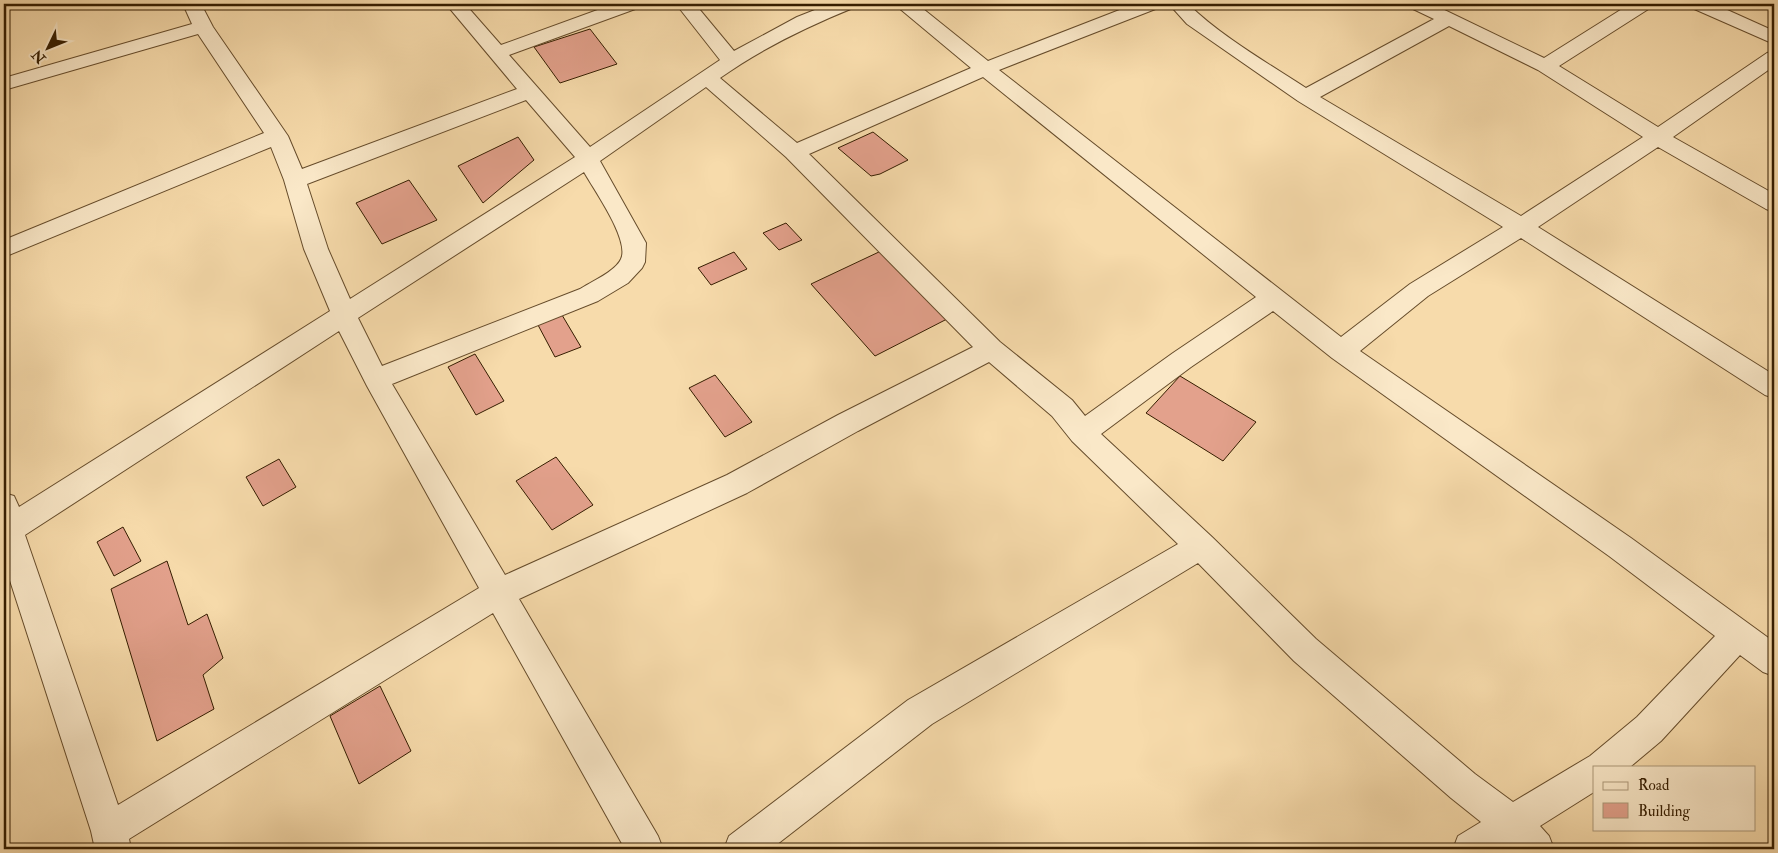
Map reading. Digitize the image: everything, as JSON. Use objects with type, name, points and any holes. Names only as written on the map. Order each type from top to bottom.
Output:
[{"type":"street","points":[[376,379],[588,295],[619,277],[628,270],[633,262],[634,243],[588,159],[455,4]]},
{"type":"street","points":[[496,53],[631,4]]},
{"type":"street","points":[[686,4],[731,61]]},
{"type":"street","points":[[846,4],[804,21],[731,61],[588,159],[344,316],[5,522],[111,840],[499,593],[738,484],[848,423],[991,349]]},
{"type":"street","points":[[906,4],[1340,351],[1620,547],[1774,661]]},
{"type":"street","points":[[794,152],[985,69],[1151,4]]},
{"type":"street","points":[[1178,4],[1194,20],[1305,97],[1521,227],[1774,388]]},
{"type":"street","points":[[1418,4],[1545,66],[1658,137],[1774,204]]},
{"type":"street","points":[[1545,66],[1643,4]]},
{"type":"street","points":[[1699,4],[1774,38]]},
{"type":"street","points":[[4,84],[197,15],[277,136],[295,180],[316,249],[344,316],[376,379],[645,849]]},
{"type":"street","points":[[1305,97],[1448,19]]},
{"type":"street","points":[[1340,351],[1419,290],[1521,227],[1658,137],[1774,57]]},
{"type":"street","points":[[707,77],[794,152],[991,349],[1062,408],[1082,433],[1201,546],[1305,650],[1524,836]]},
{"type":"street","points":[[295,180],[529,92]]},
{"type":"street","points":[[4,249],[277,136]]},
{"type":"street","points":[[1082,433],[1182,360],[1274,298]]},
{"type":"street","points":[[742,849],[920,712],[1201,546]]},
{"type":"street","points":[[1604,766],[1649,729],[1738,634]]},
{"type":"street","points":[[1471,849],[1524,836],[1593,773]]},
{"type":"building","points":[[590,29],[617,64],[560,83],[534,47]]},
{"type":"building","points":[[873,132],[908,160],[880,174],[871,176],[838,148]]},
{"type":"building","points":[[518,137],[534,160],[483,203],[458,166]]},
{"type":"building","points":[[409,180],[437,220],[382,244],[356,203]]},
{"type":"building","points":[[786,223],[802,240],[779,250],[763,233]]},
{"type":"building","points":[[881,251],[947,319],[875,356],[811,284]]},
{"type":"building","points":[[734,252],[747,269],[711,285],[698,268]]},
{"type":"building","points":[[562,315],[581,347],[555,357],[538,325]]},
{"type":"building","points":[[475,354],[504,401],[476,415],[448,367]]},
{"type":"building","points":[[715,375],[752,422],[725,437],[689,388]]},
{"type":"building","points":[[1180,376],[1256,422],[1223,461],[1146,413]]},
{"type":"building","points":[[556,457],[593,505],[552,530],[516,481]]},
{"type":"building","points":[[279,459],[296,487],[263,506],[246,477]]},
{"type":"building","points":[[123,527],[141,561],[114,576],[97,542]]},
{"type":"building","points":[[167,561],[188,625],[207,614],[223,658],[203,675],[214,709],[157,741],[111,589]]},
{"type":"building","points":[[380,686],[411,751],[359,784],[330,716]]}]
